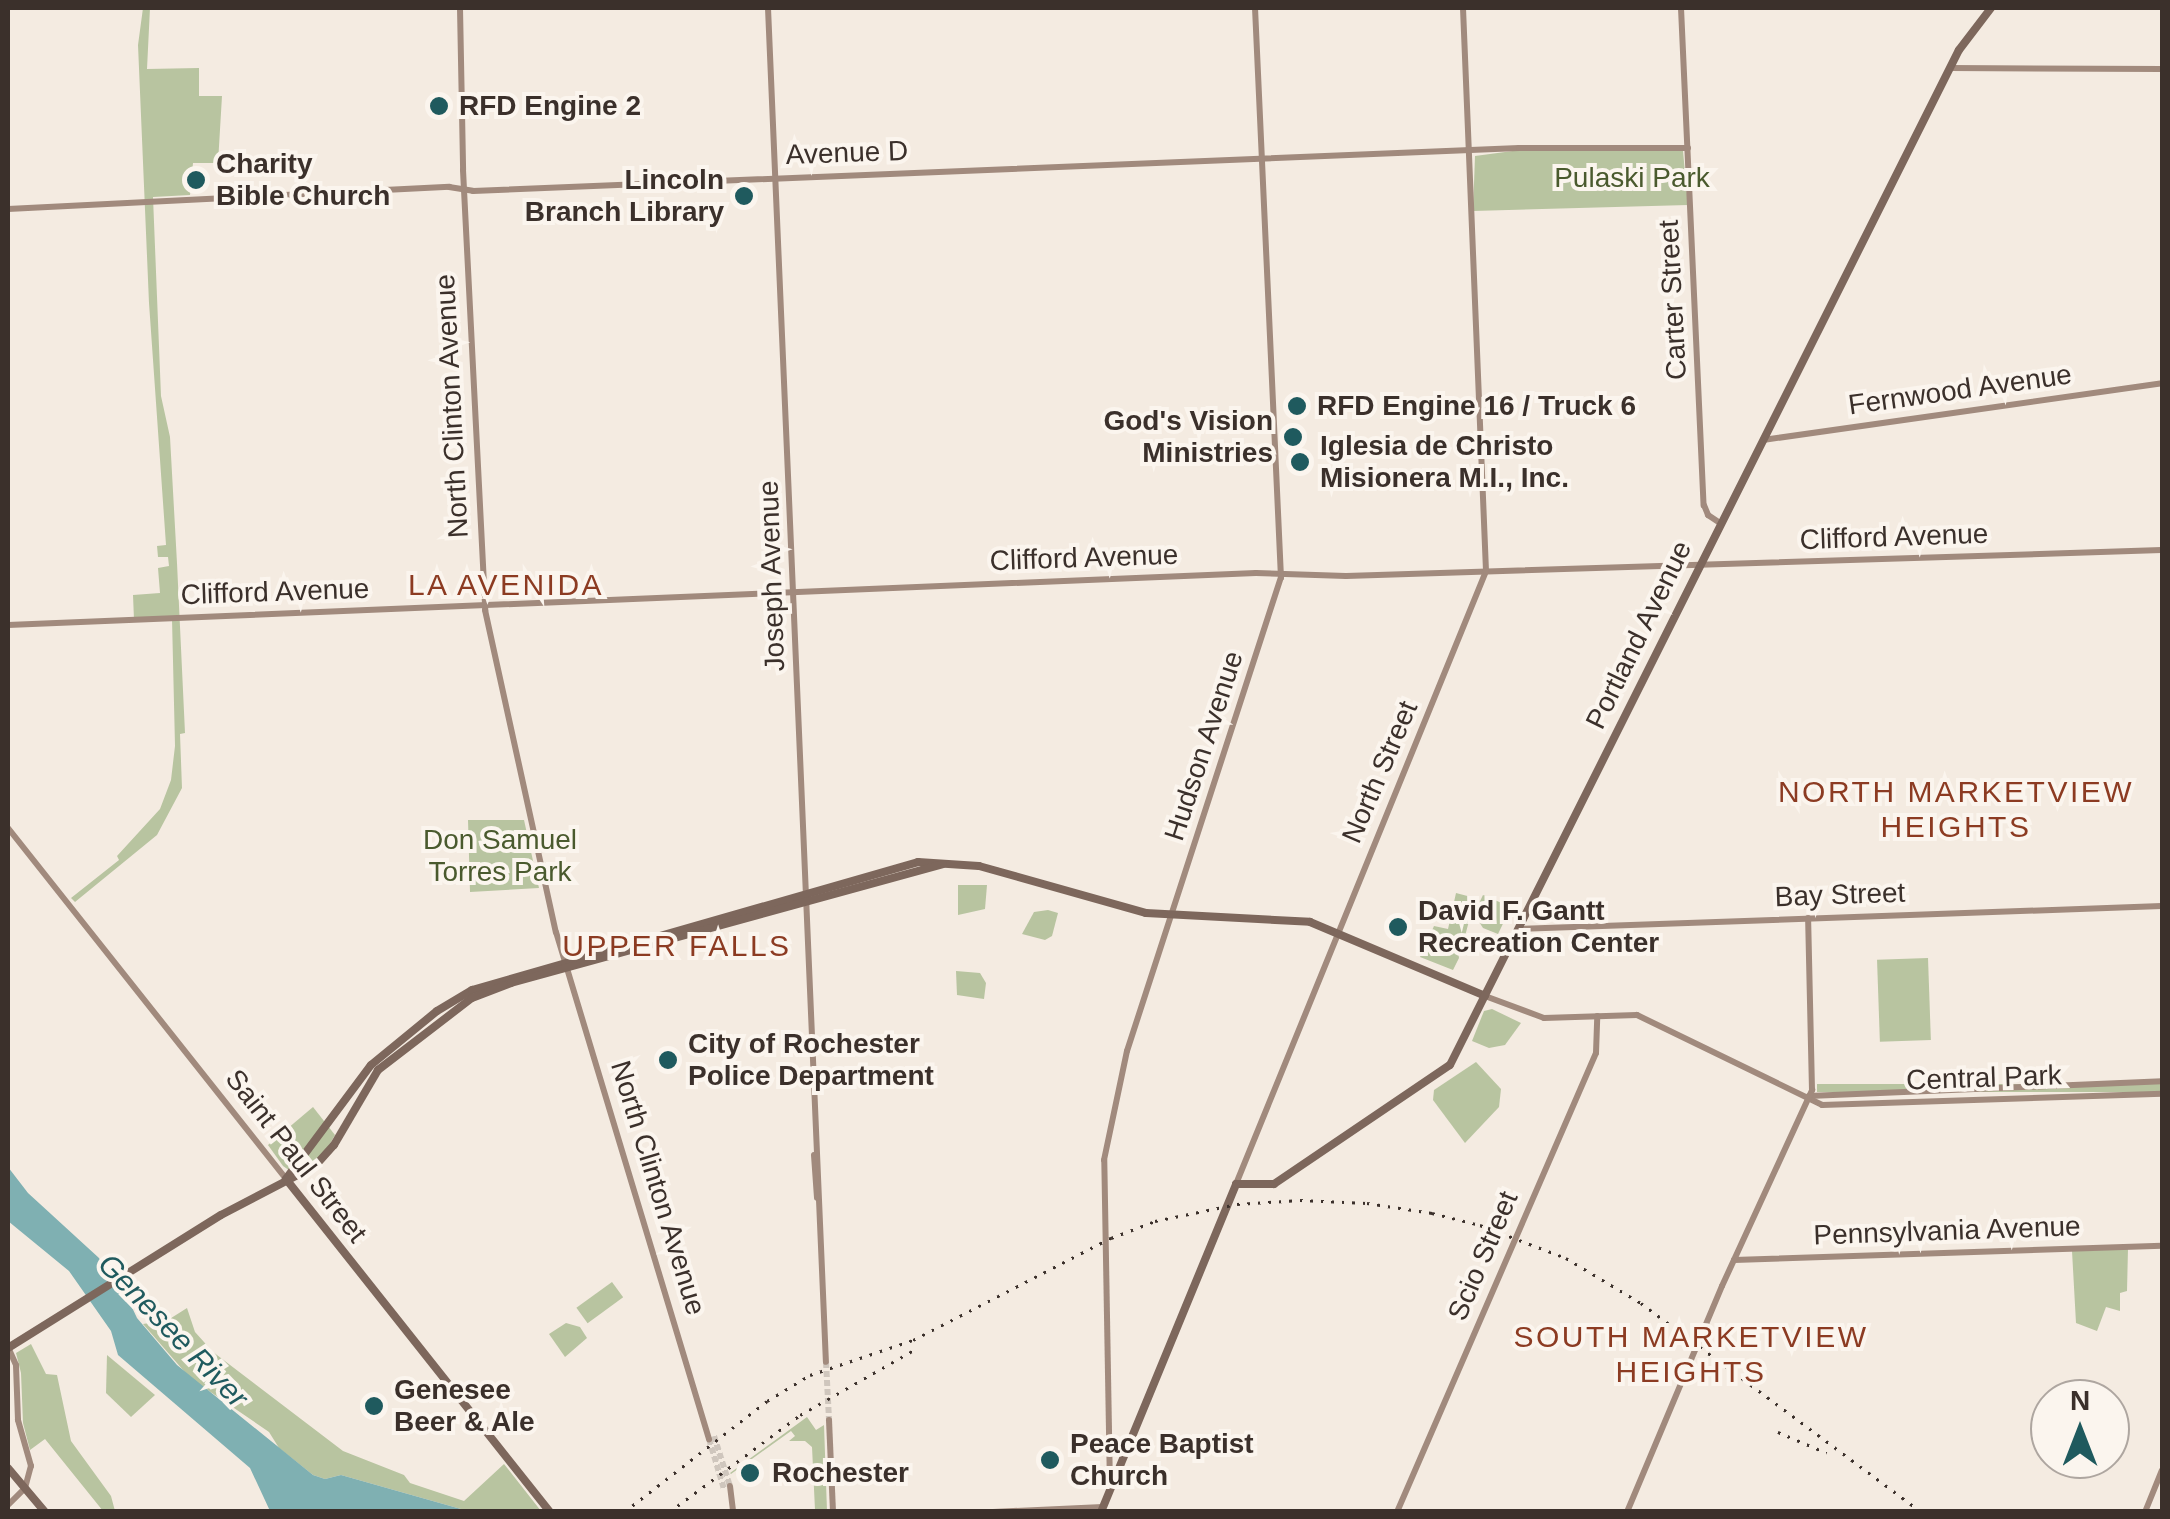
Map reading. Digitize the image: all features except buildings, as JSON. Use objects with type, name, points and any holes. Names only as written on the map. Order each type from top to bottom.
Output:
[{"type":"main road","name":"North Clinton Avenue","points":[[460,8],[464,190],[484,605],[566,963],[710,1436]]},
{"type":"main road","name":"Joseph Avenue","points":[[768,8],[826,1362]]},
{"type":"main road","name":"Hudson Avenue","points":[[1110,1490],[1104,1160],[1127,1051],[1282,573],[1255,8]]},
{"type":"main road","name":"North Street","points":[[1102,1509],[1486,571],[1463,8]]},
{"type":"main road","name":"Carter Street","points":[[1682,8],[1704,505],[1708,515],[1720,523]]},
{"type":"main road","name":"Portland Avenue","points":[[1236,1184],[1274,1184],[1450,1064],[1950,68],[1968,34],[1991,8]]},
{"type":"main road","points":[[1950,68],[2162,69]]},
{"type":"main road","name":"Avenue D","points":[[8,209],[1619,145],[1688,148]]},
{"type":"main road","name":"Fernwood Avenue","points":[[1763,440],[2162,384]]},
{"type":"main road","name":"Clifford Avenue","points":[[8,626],[1282,573],[1699,566],[2162,550]]},
{"type":"main road","name":"Saint Paul Street","points":[[8,828],[550,1512]]},
{"type":"main road","points":[[286,1179],[370,1065],[437,1011],[486,983],[804,897],[948,863],[979,866],[1138,912],[1303,920],[1485,996]]},
{"type":"main road","name":"Bay Street","points":[[1519,929],[2162,906]]},
{"type":"main road","points":[[1628,1512],[1733,1260],[1809,1096],[1813,1079],[1808,918]]},
{"type":"main road","points":[[8,1506],[25,1488],[30,1463],[19,1428],[17,1369],[8,1348],[217,1218],[309,1170],[327,1155],[372,1076],[444,1015],[487,991],[566,963]]},
{"type":"main road","name":"Central Park","points":[[1485,996],[1538,1017],[1632,1014],[1648,1019],[1832,1106],[2162,1094]]},
{"type":"main road","name":"Scio Street","points":[[1398,1512],[1596,1053],[1597,1016]]},
{"type":"main road","name":"Central Park","points":[[1809,1096],[2162,1082]]},
{"type":"main road","name":"Pennsylvania Avenue","points":[[1733,1260],[2162,1246]]},
{"type":"main road","points":[[829,1420],[833,1512]]},
{"type":"main road","points":[[1108,1454],[1123,1458]]},
{"type":"main road","points":[[8,1468],[44,1512]]},
{"type":"main road","points":[[2145,1512],[2162,1470]]},
{"type":"main road","points":[[727,1488],[734,1512]]},
{"type":"main road","points":[[993,1512],[1102,1509]]},
{"type":"green space","points":[[143,8],[150,8],[147,69],[199,68],[199,96],[222,96],[218,163],[193,163],[190,195],[153,197],[161,396],[170,437],[177,563],[185,733],[180,734],[182,788],[157,835],[75,902],[71,898],[119,860],[117,856],[160,809],[171,780],[175,746],[172,619],[134,620],[133,595],[160,593],[158,568],[169,566],[168,557],[158,557],[157,546],[166,545],[149,303],[138,45]]},
{"type":"green space","name":"Pulaski Park","points":[[1520,150],[1683,151],[1688,205],[1473,211],[1475,156]]},
{"type":"green space","name":"Don Samuel Torres Park","points":[[468,820],[524,820],[539,888],[470,892]]},
{"type":"green space","points":[[958,885],[987,885],[985,909],[958,915]]},
{"type":"green space","points":[[1456,893],[1475,898],[1464,940],[1456,939],[1459,958],[1453,970],[1420,957],[1434,926],[1448,929]]},
{"type":"green space","points":[[1483,895],[1511,907],[1498,934],[1483,928],[1474,914]]},
{"type":"green space","points":[[1034,912],[1058,913],[1052,936],[1045,940],[1022,934]]},
{"type":"green space","points":[[1928,958],[1931,1040],[1880,1042],[1877,960]]},
{"type":"green space","points":[[956,971],[980,973],[986,983],[984,999],[957,995]]},
{"type":"green space","points":[[1492,1009],[1521,1023],[1505,1045],[1489,1048],[1472,1041],[1484,1011]]},
{"type":"green space","points":[[1476,1062],[1501,1089],[1499,1107],[1465,1143],[1433,1100],[1434,1090]]},
{"type":"green space","points":[[1817,1084],[2162,1084],[2162,1092],[1817,1092]]},
{"type":"green space","points":[[313,1107],[335,1135],[321,1159],[296,1175],[283,1166],[268,1145]]},
{"type":"green space","points":[[2128,1249],[2127,1291],[2120,1293],[2120,1311],[2106,1307],[2097,1331],[2076,1323],[2072,1251]]},
{"type":"green space","points":[[612,1282],[623,1297],[588,1323],[576,1308]]},
{"type":"green space","points":[[187,1308],[195,1332],[213,1352],[343,1451],[404,1475],[410,1483],[464,1501],[504,1464],[541,1511],[468,1511],[341,1475],[325,1479],[313,1475],[279,1448],[269,1432],[190,1378],[143,1324],[168,1320]]},
{"type":"green space","points":[[566,1323],[580,1327],[587,1338],[565,1357],[549,1334]]},
{"type":"green space","points":[[31,1344],[46,1374],[57,1375],[71,1441],[111,1496],[115,1511],[103,1511],[45,1439],[30,1450],[23,1423],[16,1353]]},
{"type":"green space","points":[[107,1355],[155,1395],[131,1417],[106,1393]]},
{"type":"green space","points":[[807,1417],[816,1430],[824,1425],[827,1511],[815,1510],[812,1447],[805,1441],[789,1441],[795,1436],[791,1431],[730,1473]]},
{"type":"water","points":[[8,1167],[28,1193],[120,1282],[137,1318],[177,1365],[313,1475],[325,1479],[341,1475],[468,1511],[270,1511],[250,1468],[118,1355],[111,1331],[69,1271],[8,1221]]},
{"type":"tunnel","points":[[826,1362],[829,1420]]},
{"type":"tunnel","points":[[714,1436],[730,1486]]},
{"type":"tunnel","points":[[709,1439],[724,1489]]},
{"type":"railway","points":[[624,1512],[767,1401],[810,1375],[913,1340],[1111,1238],[1155,1221],[1237,1204],[1300,1200],[1367,1203],[1432,1213],[1480,1225],[1566,1258],[1641,1303],[1921,1512]]},
{"type":"railway","points":[[669,1512],[800,1415],[912,1351]]},
{"type":"railway","points":[[1778,1432],[1827,1453]]},
{"type":"place","name":"RFD Engine 2","points":[[439,106]]},
{"type":"place","name":"Charity Bible Church","points":[[196,180]]},
{"type":"place","name":"Lincoln Branch Library","points":[[744,196]]},
{"type":"place","name":"RFD Engine 16 / Truck 6","points":[[1297,406]]},
{"type":"place","name":"God's Vision Ministries","points":[[1293,437]]},
{"type":"place","name":"Iglesia de Christo Misionera M.I., Inc.","points":[[1300,462]]},
{"type":"place","name":"David F. Gantt Recreation Center","points":[[1398,927]]},
{"type":"place","name":"City of Rochester Police Department","points":[[668,1060]]},
{"type":"place","name":"Genesee Beer & Ale","points":[[374,1406]]},
{"type":"place","name":"Peace Baptist Church","points":[[1050,1460]]},
{"type":"place","name":"Rochester","points":[[750,1473]]},
{"type":"district","name":"LA AVENIDA","points":[[506,585]]},
{"type":"district","name":"NORTH MARKETVIEW HEIGHTS","points":[[1956,809]]},
{"type":"district","name":"UPPER FALLS","points":[[677,946]]},
{"type":"district","name":"SOUTH MARKETVIEW HEIGHTS","points":[[1691,1354]]},
{"type":"water label","name":"Genesee River","points":[[173,1331]]}]
